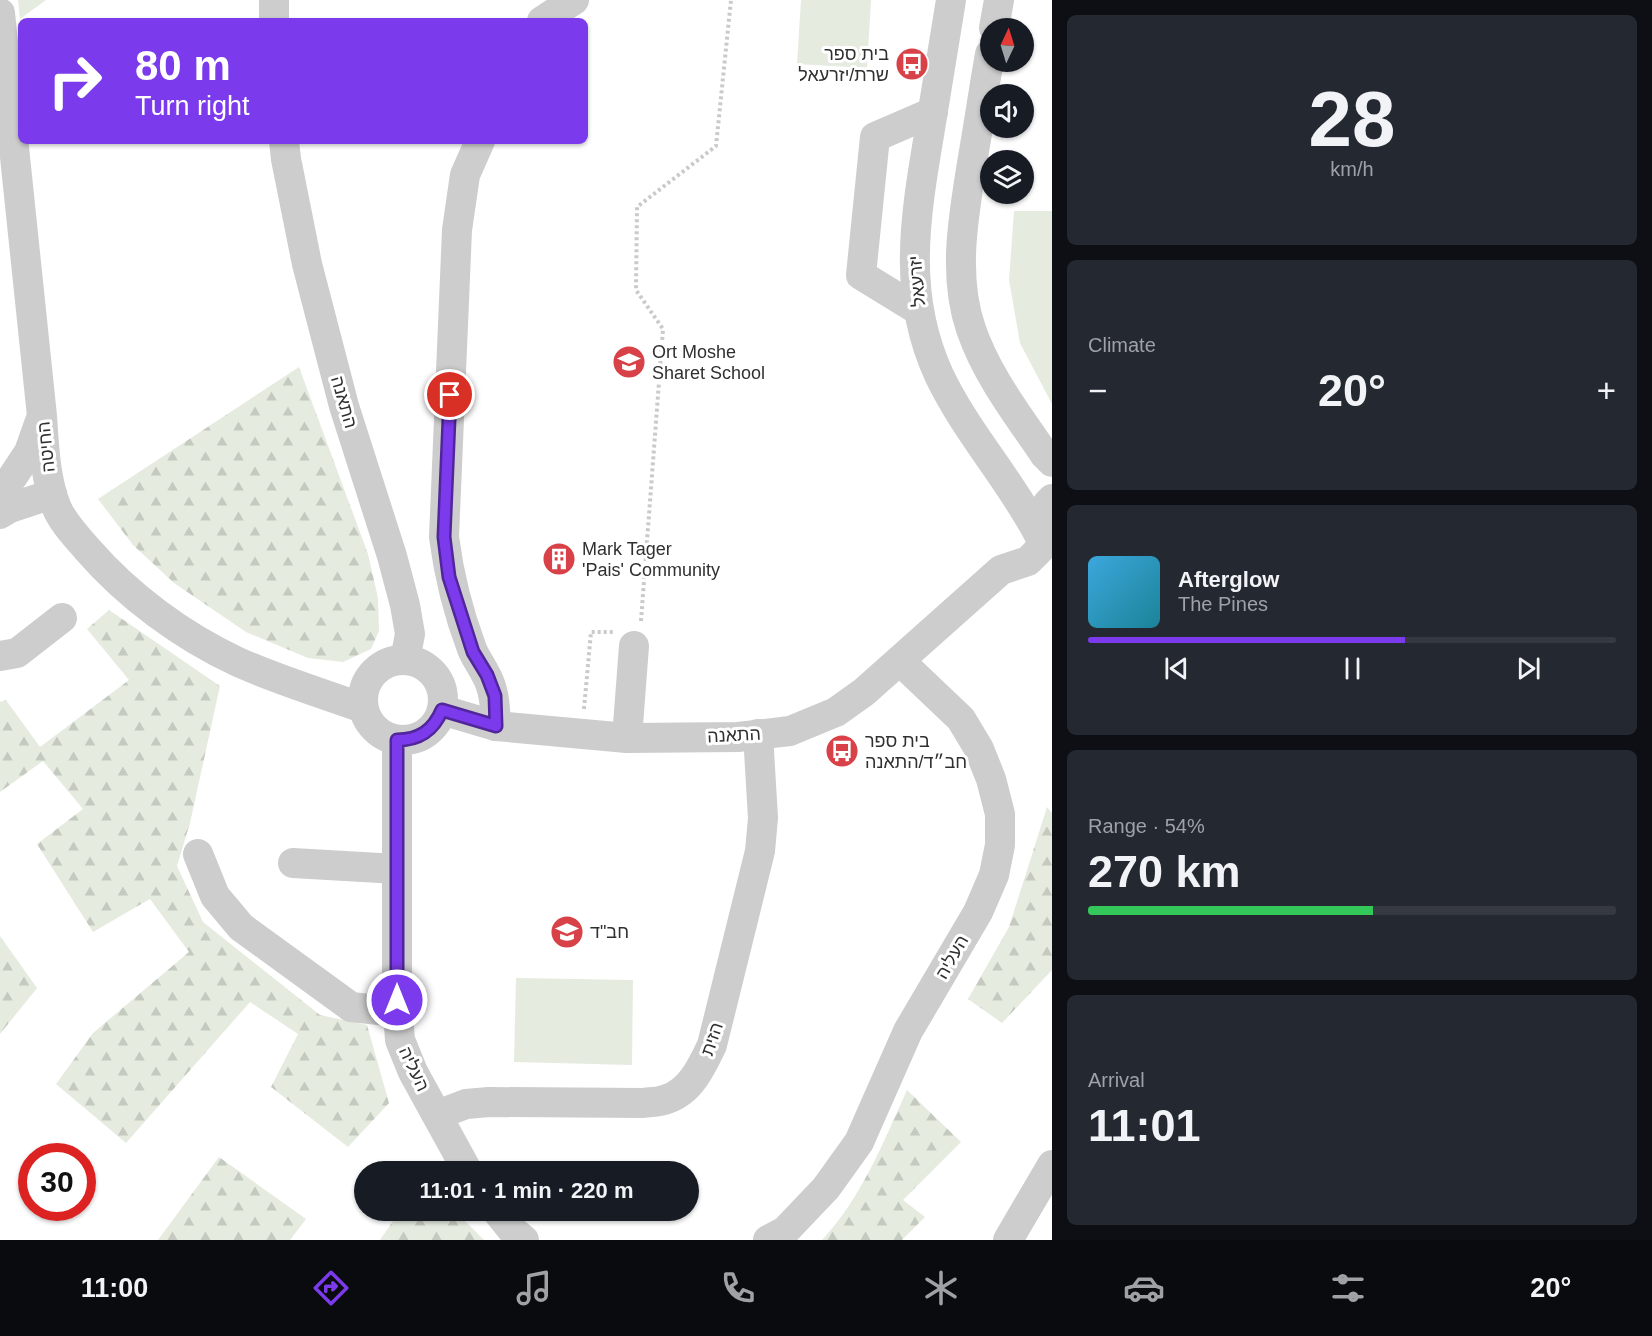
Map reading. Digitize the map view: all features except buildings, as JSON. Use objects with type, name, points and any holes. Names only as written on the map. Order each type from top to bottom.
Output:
[{"type":"street","points":[[274,0],[274,18]]},
{"type":"street","points":[[547,18],[574,0]]},
{"type":"street","name":"יזרעאל","points":[[951,0],[917,211],[914,280],[918,310],[926,343],[953,402],[1025,508],[1046,553]]},
{"type":"street","points":[[996,18],[999,0]]},
{"type":"street","name":"החיטה","points":[[1,30],[44,444],[56,508],[74,535],[102,567],[146,605],[190,635],[237,661],[363,708]]},
{"type":"street","points":[[987,72],[964,217],[961,277],[964,301],[971,328],[994,378],[1052,462]]},
{"type":"street","points":[[918,310],[861,275],[875,137],[933,112]]},
{"type":"street","name":"התאנה","points":[[284,144],[307,264],[338,384],[405,605],[410,634],[405,660]]},
{"type":"street","points":[[479,144],[465,174],[457,230],[444,537],[449,577],[460,614],[473,652],[487,675],[495,696],[496,726]]},
{"type":"street","points":[[0,496],[29,452],[42,416]]},
{"type":"street","points":[[0,514],[10,508],[52,494]]},
{"type":"street","points":[[1046,553],[1040,518],[1046,504],[1052,499]]},
{"type":"street","name":"התאנה","points":[[442,710],[496,726],[627,738],[738,737],[790,731],[836,712],[864,692],[980,591],[1029,568],[1046,553]]},
{"type":"street","points":[[0,656],[17,653],[62,618]]},
{"type":"street","points":[[627,738],[632,637]]},
{"type":"street","points":[[405,660],[417,662],[435,676],[441,687],[442,710],[430,730],[409,740],[397,740],[385,737],[367,720],[362,695],[365,684],[381,665],[405,660]]},
{"type":"street","name":"העליה","points":[[768,1240],[784,1231],[826,1188],[859,1142],[908,1032],[978,912],[994,875],[1000,845],[1000,814],[991,779],[978,749],[962,719],[900,661]]},
{"type":"street","name":"הזית","points":[[437,1115],[466,1104],[489,1102],[643,1103],[668,1099],[686,1088],[700,1071],[712,1045],[760,850],[763,818],[758,734]]},
{"type":"street","name":"העליה","points":[[397,740],[400,1040],[413,1072],[462,1161]]},
{"type":"street","points":[[198,854],[215,896],[241,927],[351,1007],[398,1012]]},
{"type":"street","points":[[293,863],[397,869]]},
{"type":"street","points":[[1008,1240],[1052,1165]]},
{"type":"street","points":[[505,1221],[524,1240]]},
{"type":"path","points":[[581,734],[591,632],[632,637],[663,330],[636,290],[637,207],[716,146],[731,0]]},
{"type":"green space","points":[[18,0],[46,0],[21,18]]},
{"type":"green space","points":[[801,0],[871,0],[867,68],[797,64]]},
{"type":"green space","points":[[1014,211],[1052,211],[1052,404],[1020,343],[1009,280]]},
{"type":"green space","points":[[299,367],[368,554],[378,598],[379,631],[371,649],[343,662],[308,658],[246,632],[174,583],[133,545],[98,499]]},
{"type":"green space","points":[[109,610],[220,686],[190,823],[177,866],[203,922],[320,1015],[367,1025],[389,1103],[348,1147],[271,1087],[298,1034],[250,1002],[126,1143],[56,1084],[93,1033],[189,952],[150,899],[93,932],[37,844],[83,809],[43,761],[0,792],[0,702],[6,700],[40,747],[129,680],[87,629]]},
{"type":"green space","points":[[1047,807],[1052,813],[1052,970],[1002,1023],[968,999],[1009,927]]},
{"type":"green space","points":[[0,936],[37,988],[0,1034]]},
{"type":"green space","points":[[516,978],[633,980],[632,1065],[514,1062]]},
{"type":"green space","points":[[907,1090],[961,1142],[903,1200],[925,1217],[902,1240],[822,1240],[860,1188]]},
{"type":"green space","points":[[219,1157],[306,1219],[290,1240],[158,1240]]},
{"type":"green space","points":[[393,1221],[465,1221],[484,1240],[380,1240]]},
{"type":"place","name":"בית ספר שרת/יזרעאל","points":[[912,64]]},
{"type":"place","name":"Ort Moshe Sharet School","points":[[629,362]]},
{"type":"place","name":"Mark Tager 'Pais' Community","points":[[559,559]]},
{"type":"place","name":"בית ספר חב״ד/התאנה","points":[[842,751]]},
{"type":"place","name":"חב\"ד","points":[[567,932]]},
{"type":"route","points":[[397,1000],[397,740],[409,740],[430,730],[442,710],[496,726],[495,696],[487,675],[473,652],[449,577],[444,537],[450,395]]}]
